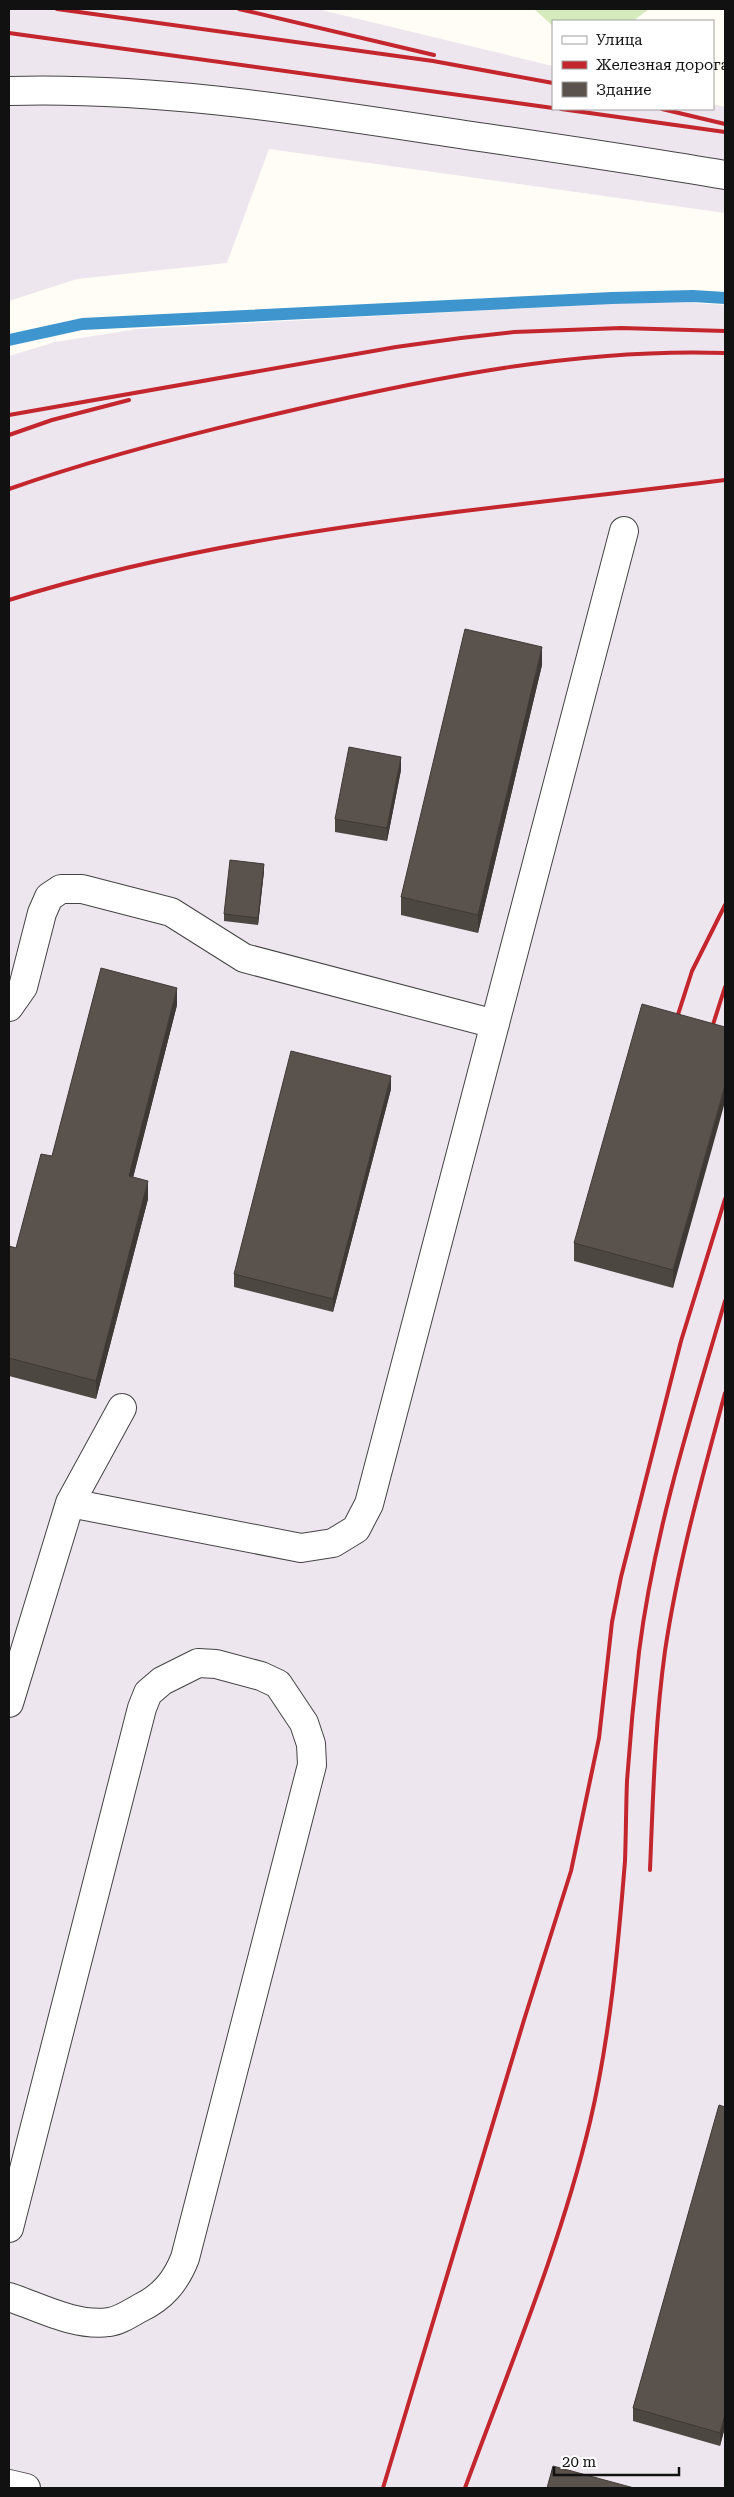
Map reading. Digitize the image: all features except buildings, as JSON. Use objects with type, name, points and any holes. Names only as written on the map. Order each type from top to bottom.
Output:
[{"type":"street","points":[[9,90],[154,95],[268,105],[725,175]]},
{"type":"street","points":[[70,1503],[301,1548],[333,1543],[356,1529],[370,1504],[624,531]]},
{"type":"street","points":[[9,1008],[22,987],[42,913],[49,897],[61,889],[82,889],[171,912],[244,958],[495,1024]]},
{"type":"street","points":[[9,1703],[70,1503],[122,1408]]},
{"type":"street","points":[[9,2228],[142,1708],[148,1693],[162,1681],[198,1663],[216,1664],[261,1676],[278,1684],[304,1723],[311,1744],[312,1765],[185,2258],[179,2273],[168,2289],[153,2302],[110,2322],[91,2322],[70,2317],[9,2297]]},
{"type":"street","points":[[9,2484],[26,2488]]},
{"type":"shaded area","points":[[9,9],[317,9],[552,66],[552,110],[714,110],[714,104],[725,107],[725,213],[269,149],[227,263],[77,279],[9,301]]},
{"type":"shaded area","points":[[661,301],[725,305],[725,2488],[9,2488],[9,356],[55,342],[137,329]]},
{"type":"green space","points":[[534,9],[649,9],[634,20],[552,20],[552,25]]},
{"type":"waterway","points":[[9,340],[82,324],[612,298],[693,296],[725,298]]},
{"type":"railway","points":[[57,9],[433,61],[552,83]]},
{"type":"railway","points":[[239,9],[434,55]]},
{"type":"railway","points":[[9,33],[552,108]]},
{"type":"railway","points":[[568,110],[725,132]]},
{"type":"railway","points":[[666,110],[725,124]]},
{"type":"railway","points":[[9,415],[396,347],[461,338],[514,332],[621,328],[725,331]]},
{"type":"railway","points":[[9,489],[78,466],[183,437],[253,419],[396,387],[560,360],[615,355],[725,353]]},
{"type":"railway","points":[[9,435],[52,420],[129,400]]},
{"type":"railway","points":[[9,600],[96,575],[184,555],[274,538],[455,512],[725,480]]},
{"type":"railway","points":[[674,1027],[692,971],[725,905]]},
{"type":"railway","points":[[709,1037],[725,987]]},
{"type":"railway","points":[[383,2488],[524,2020],[571,1871],[599,1738],[612,1622],[621,1577],[681,1341],[725,1199]]},
{"type":"railway","points":[[465,2488],[549,2261],[578,2169],[590,2122],[603,2058],[616,1959],[625,1861],[629,1749],[639,1652],[646,1607],[654,1563],[675,1475],[725,1301]]},
{"type":"railway","points":[[650,1870],[657,1733],[670,1618],[699,1489],[725,1393]]}]
